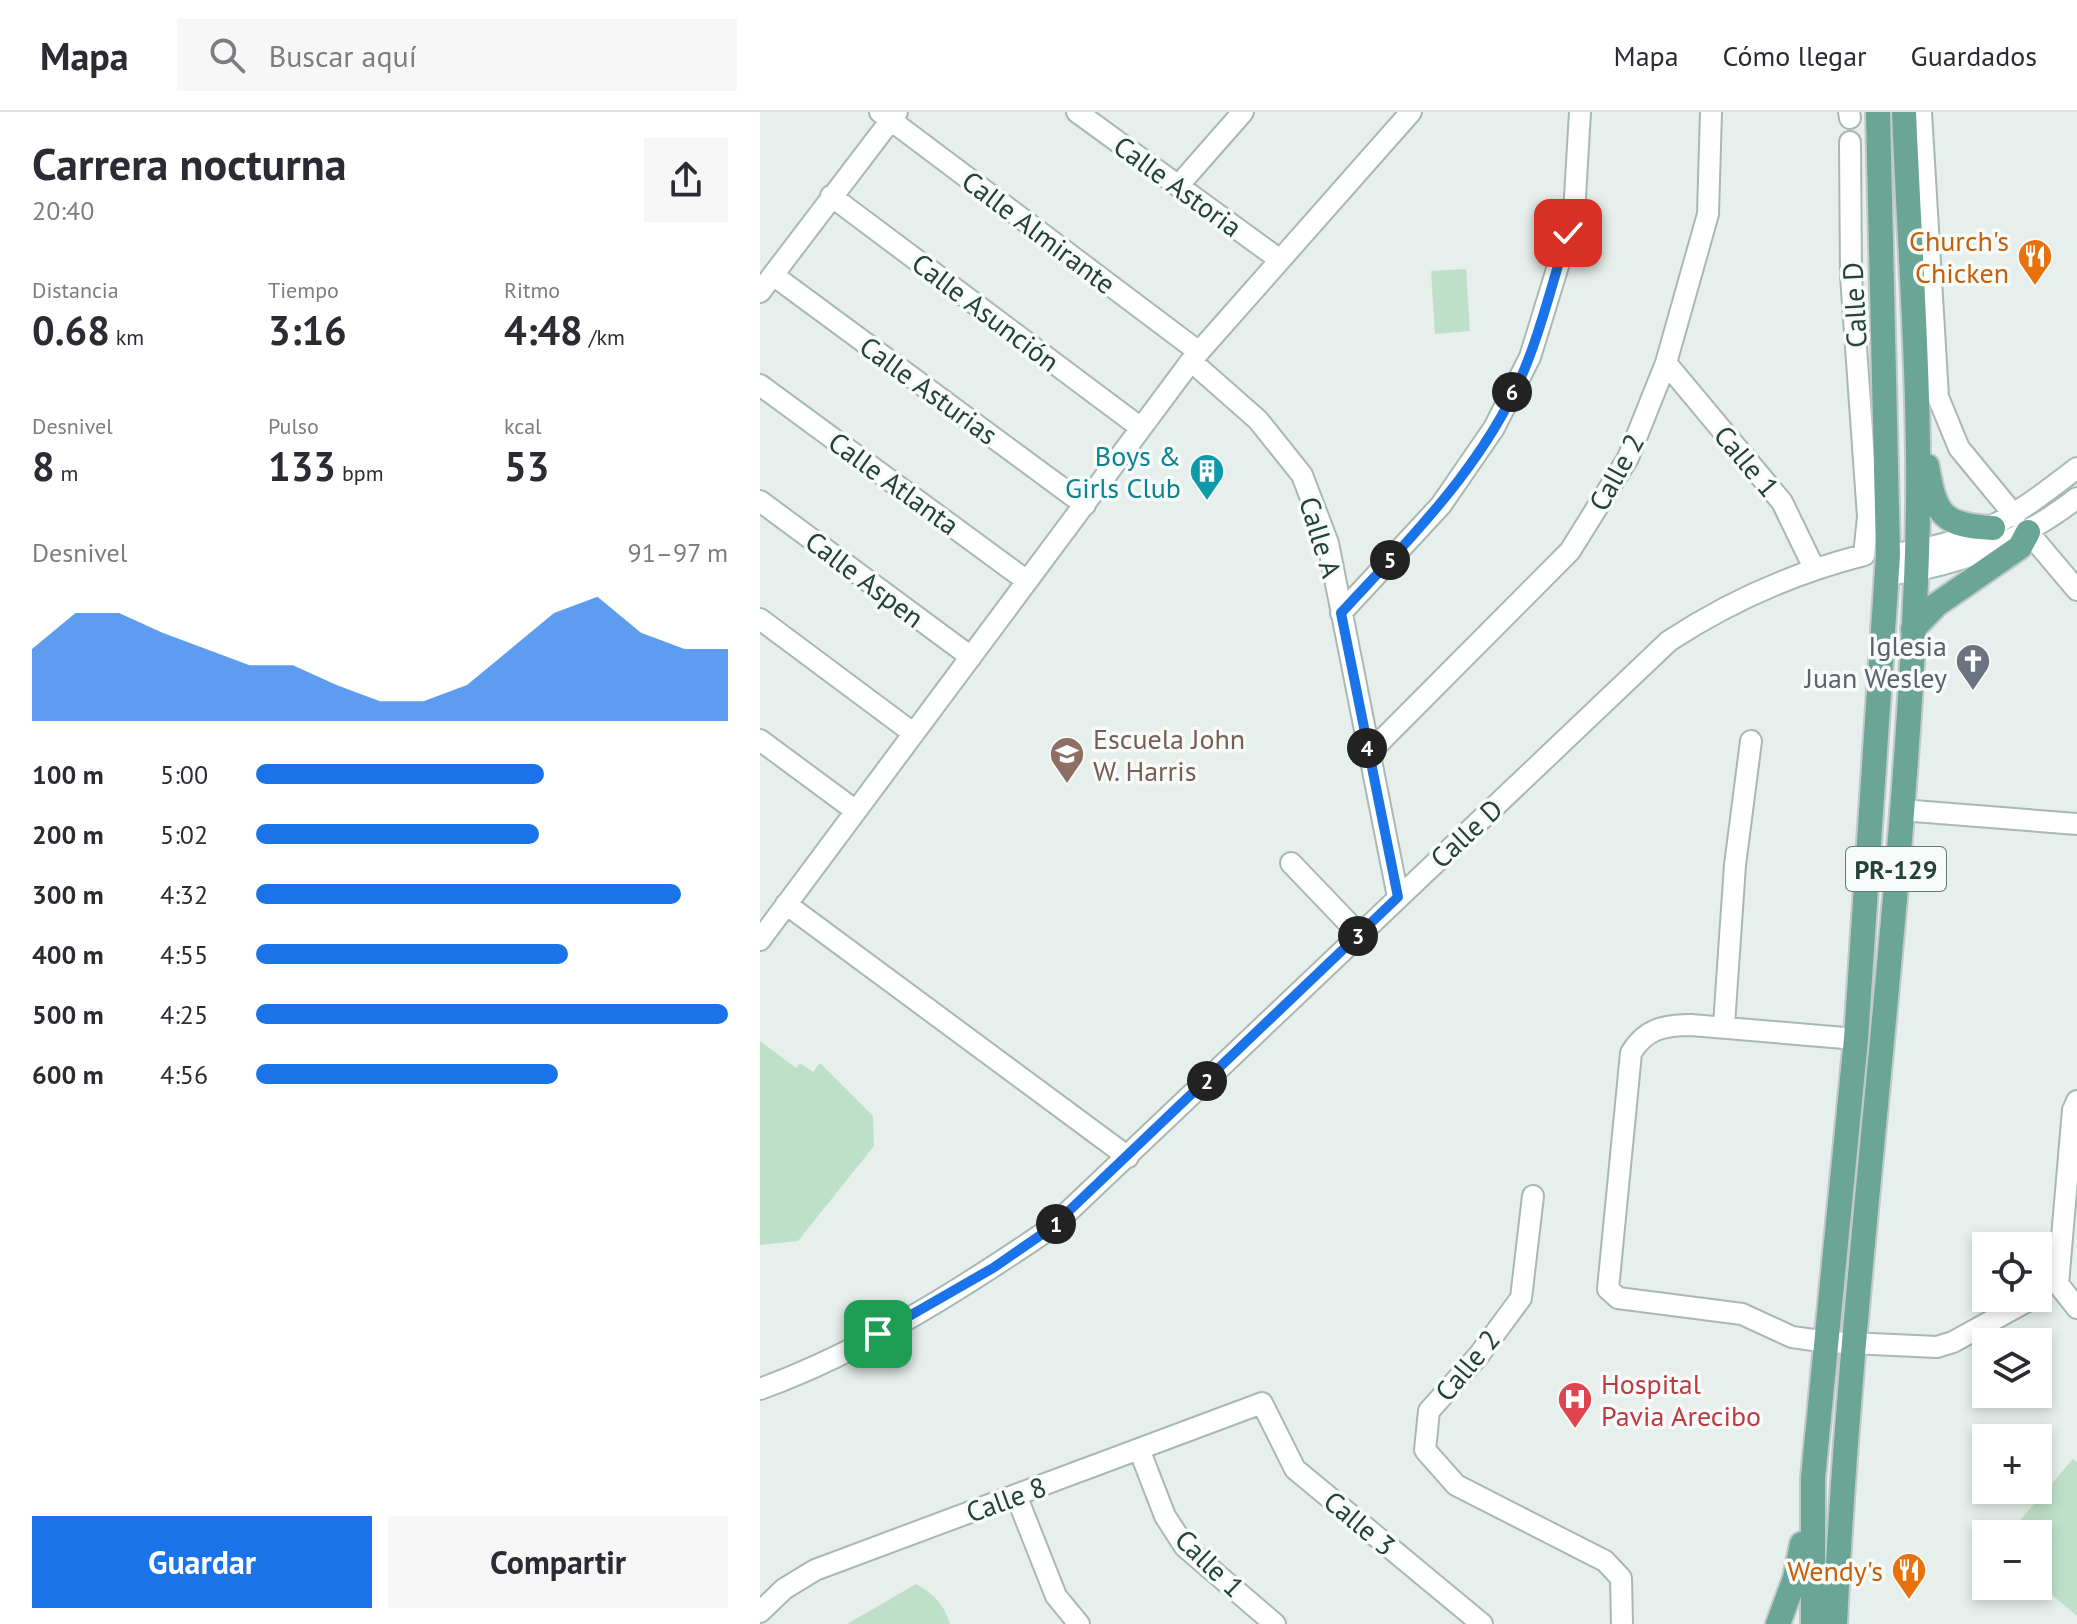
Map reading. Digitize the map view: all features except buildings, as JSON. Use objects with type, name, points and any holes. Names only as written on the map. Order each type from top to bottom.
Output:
[{"type":"main road","name":"PR-129","points":[[1835,1624],[1840,1343],[1856,1039],[1888,565],[1878,112]]},
{"type":"main road","name":"PR-129","points":[[1813,1624],[1813,1478],[1840,1343],[1901,810],[1913,629],[1917,561],[1916,400],[1904,112]]},
{"type":"main road","points":[[1916,400],[1937,507],[1955,524],[1993,528]]},
{"type":"main road","points":[[1913,629],[1936,605],[2020,547],[2022,524]]},
{"type":"main road","points":[[1778,1624],[1795,1578],[1813,1478]]},
{"type":"main road","points":[[1838,1542],[1851,1624]]},
{"type":"street","name":"Calle Astoria","points":[[1077,112],[1280,260]]},
{"type":"street","points":[[1178,186],[1243,112]]},
{"type":"street","points":[[760,940],[1195,356],[1411,112]]},
{"type":"street","points":[[1341,613],[1441,505],[1494,428],[1530,357],[1574,214],[1580,112]]},
{"type":"street","name":"Calle 2","points":[[1368,754],[1570,551],[1628,458],[1666,363],[1708,214],[1711,112]]},
{"type":"street","points":[[1921,112],[1938,397],[1959,448],[2077,590]]},
{"type":"street","points":[[760,292],[889,115]]},
{"type":"street","name":"Calle Almirante","points":[[889,115],[1195,356]]},
{"type":"street","name":"Calle D","points":[[760,1389],[822,1365],[993,1268],[1051,1228],[1669,641],[1718,609],[1814,568],[1864,555],[1868,517],[1851,276],[1850,142]]},
{"type":"street","name":"Calle Asunción","points":[[831,196],[1141,428]]},
{"type":"street","name":"Calle Asturias","points":[[773,275],[1085,505]]},
{"type":"street","name":"Calle A","points":[[1195,356],[1258,420],[1302,475],[1328,543],[1398,897]]},
{"type":"street","name":"Calle 1","points":[[1666,363],[1782,502],[1814,568]]},
{"type":"street","name":"Calle Atlanta","points":[[760,385],[1027,581]]},
{"type":"street","points":[[1888,565],[1984,552],[2022,524],[2077,468]]},
{"type":"street","points":[[1917,561],[1993,528],[2022,524],[2077,498]]},
{"type":"street","name":"Calle Aspen","points":[[760,501],[971,657]]},
{"type":"street","points":[[760,619],[913,733]]},
{"type":"street","points":[[760,740],[856,811]]},
{"type":"street","points":[[1724,1025],[1735,865],[1751,741]]},
{"type":"street","points":[[1901,810],[2077,824]]},
{"type":"street","points":[[1291,863],[1359,934]]},
{"type":"street","points":[[786,904],[1128,1157]]},
{"type":"street","points":[[1856,1039],[1724,1025],[1667,1025],[1648,1032],[1631,1053],[1608,1289],[1618,1298],[1742,1314],[1792,1337],[1840,1343],[1937,1347],[2006,1312]]},
{"type":"street","points":[[2077,1101],[2073,1110],[2058,1284],[2077,1308]]},
{"type":"street","name":"Calle 2","points":[[1533,1196],[1521,1298],[1479,1355],[1429,1411],[1425,1450],[1456,1485],[1605,1561],[1621,1578],[1622,1624]]},
{"type":"street","points":[[2052,1287],[2077,1273]]},
{"type":"street","name":"Calle 8","points":[[760,1612],[784,1589],[815,1570],[1262,1403]]},
{"type":"street","name":"Calle 3","points":[[1262,1403],[1295,1469],[1482,1624]]},
{"type":"street","name":"Calle 1","points":[[1139,1449],[1165,1516],[1185,1547],[1275,1624]]},
{"type":"street","points":[[1016,1495],[1056,1596],[1079,1624]]},
{"type":"green space","points":[[1466,269],[1470,331],[1435,334],[1431,271]]},
{"type":"green space","points":[[760,1041],[796,1068],[800,1063],[813,1072],[820,1063],[873,1116],[874,1146],[798,1241],[760,1245]]},
{"type":"green space","points":[[2073,1459],[2077,1462],[2077,1616],[2052,1595],[2052,1520],[2020,1520],[2034,1504],[2052,1504],[2052,1483]]},
{"type":"green space","points":[[916,1584],[938,1600],[950,1624],[847,1624]]},
{"type":"place","name":"Church's Chicken","points":[[2035,287]]},
{"type":"place","name":"Boys & Girls Club","points":[[1207,502]]},
{"type":"place","name":"Iglesia Juan Wesley","points":[[1973,692]]},
{"type":"place","name":"Escuela John W. Harris","points":[[1067,785]]},
{"type":"place","name":"Hospital Pavia Arecibo","points":[[1575,1430]]},
{"type":"place","name":"Wendy's","points":[[1909,1601]]},
{"type":"route","points":[[878,1334],[993,1268],[1051,1228],[1398,897],[1341,613],[1441,505],[1494,428],[1530,357],[1568,233]]}]
